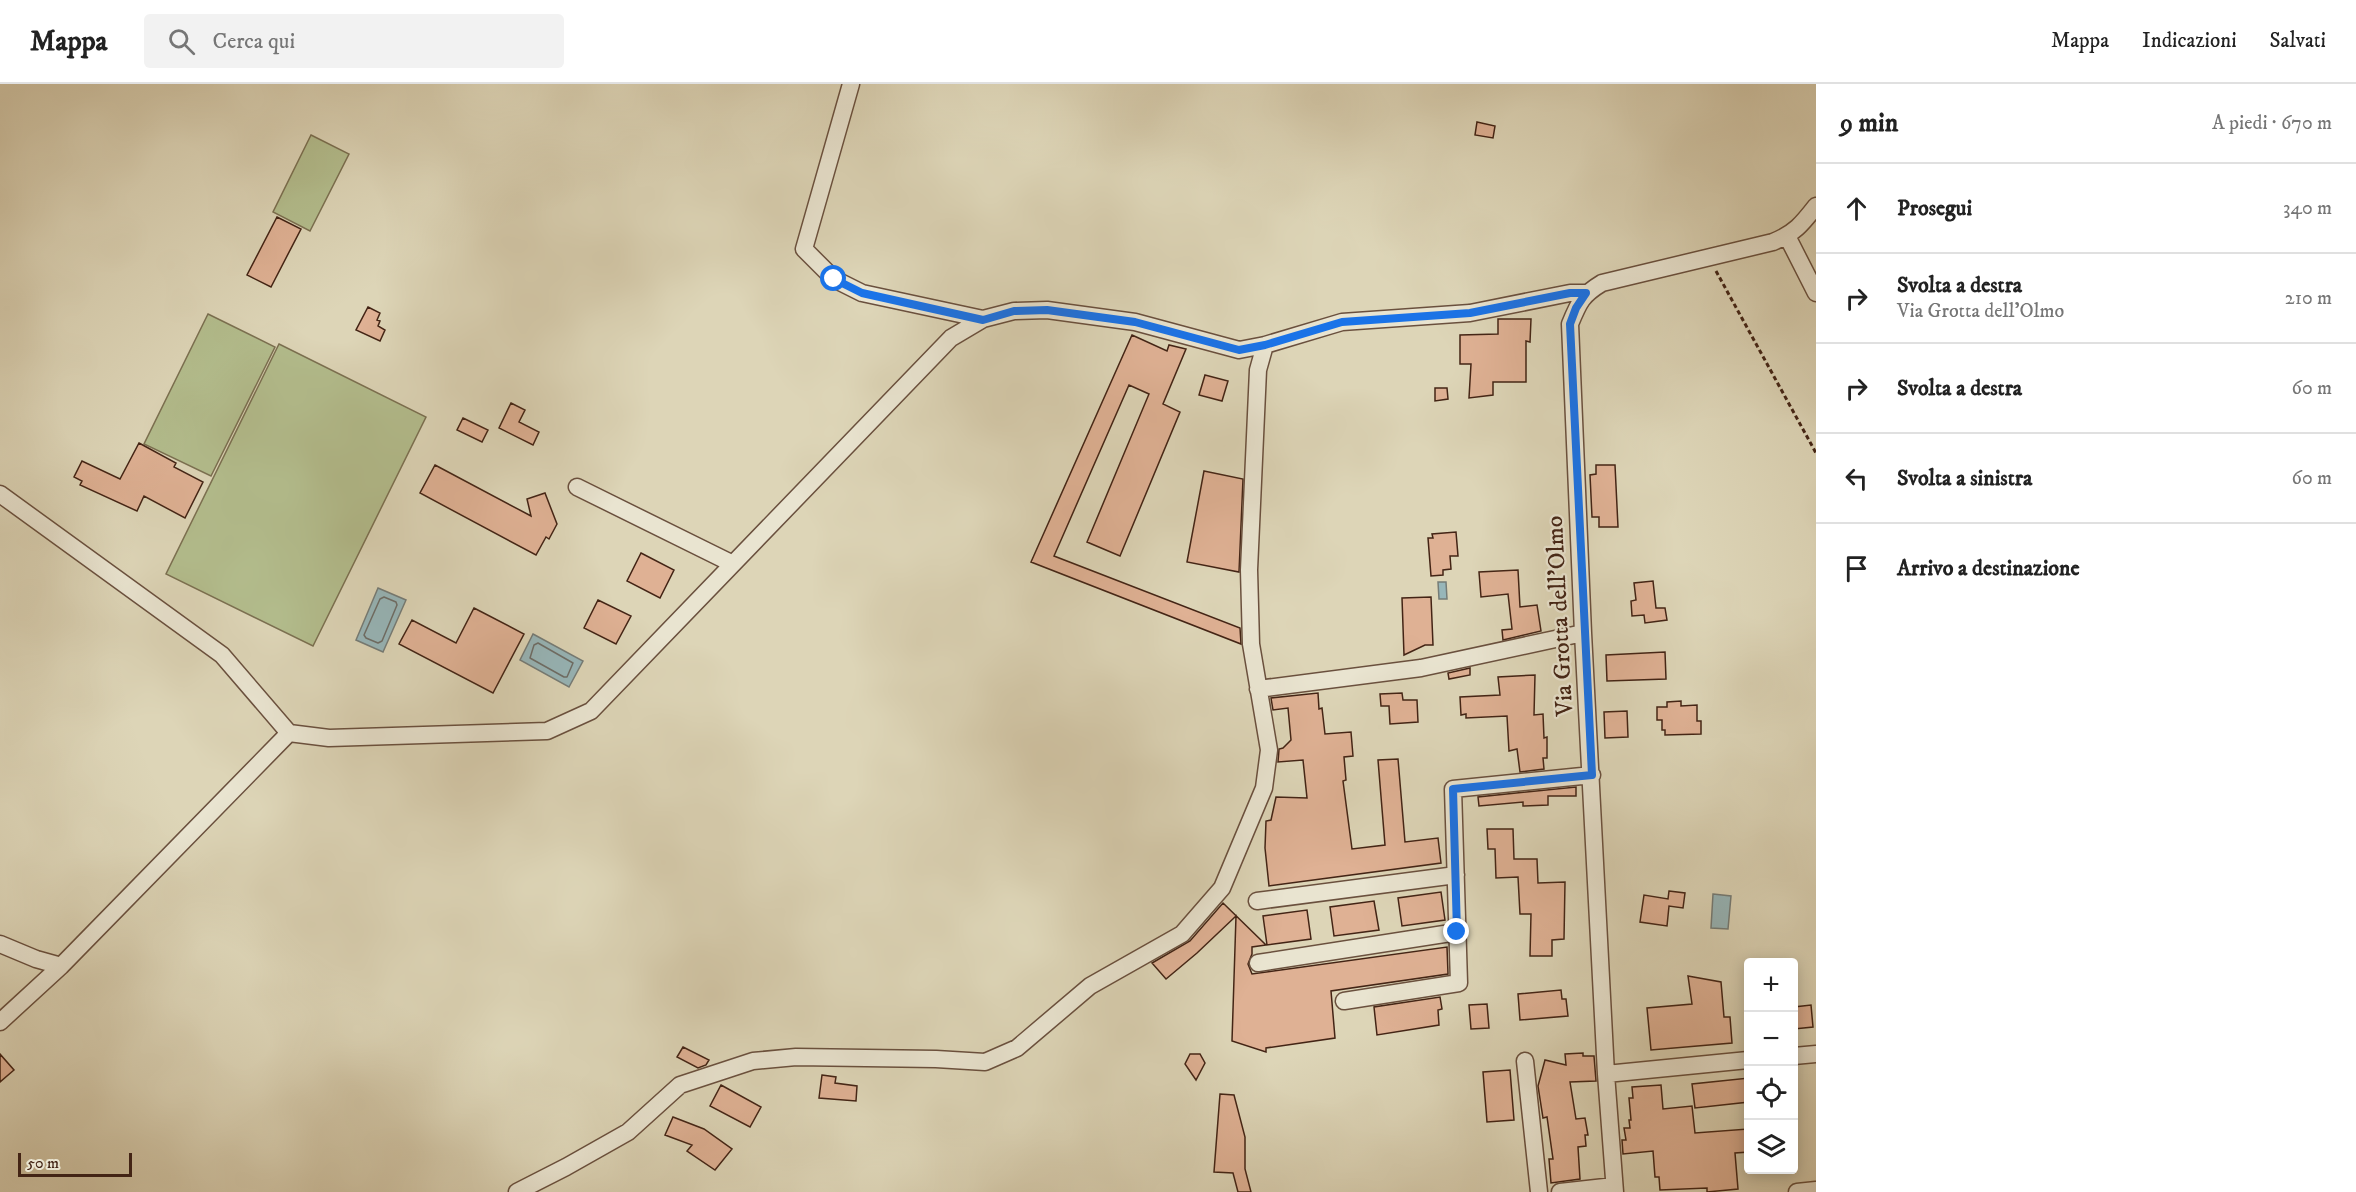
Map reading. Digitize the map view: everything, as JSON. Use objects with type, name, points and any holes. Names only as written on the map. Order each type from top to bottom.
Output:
[{"type":"street","points":[[851,84],[804,249],[834,279],[862,293],[983,320]]},
{"type":"street","points":[[0,494],[222,655],[289,733],[329,738],[547,731],[591,711],[951,338],[983,320],[1014,311],[1047,310],[1135,322],[1239,350],[1265,345],[1342,322],[1470,313],[1570,293],[1586,293],[1602,283],[1773,242],[1800,227],[1816,206]]},
{"type":"street","points":[[1787,236],[1816,293]]},
{"type":"street","name":"Via Grotta dell'Olmo","points":[[1586,293],[1576,308],[1570,324],[1583,633],[1614,1189]]},
{"type":"street","points":[[517,1192],[628,1132],[680,1085],[753,1061],[796,1057],[985,1062],[1017,1048],[1090,986],[1182,934],[1222,888],[1264,788],[1269,750],[1251,644],[1249,570],[1258,370],[1265,345]]},
{"type":"street","points":[[577,487],[733,564]]},
{"type":"street","points":[[1258,689],[1421,668],[1583,633]]},
{"type":"street","points":[[0,1022],[61,966],[289,733]]},
{"type":"street","points":[[1344,1001],[1459,983],[1453,789],[1592,775]]},
{"type":"street","points":[[1257,900],[1456,875]]},
{"type":"street","points":[[1258,963],[1457,932]]},
{"type":"street","points":[[0,944],[36,959],[61,966]]},
{"type":"street","points":[[1798,1056],[1816,1054]]},
{"type":"street","points":[[1606,1074],[1744,1060]]},
{"type":"street","points":[[1525,1061],[1539,1192]]},
{"type":"street","points":[[1560,1192],[1614,1189]]},
{"type":"street","points":[[1797,1192],[1816,1190]]},
{"type":"path","points":[[1713,255],[1717,273],[1816,453]]},
{"type":"green space","points":[[311,135],[349,154],[310,231],[273,212]]},
{"type":"green space","points":[[208,314],[275,347],[211,476],[144,444]]},
{"type":"green space","points":[[279,344],[426,417],[313,646],[166,574]]},
{"type":"water","points":[[1438,582],[1446,582],[1447,599],[1439,599]]},
{"type":"water","points":[[378,588],[406,600],[383,652],[356,640]]},
{"type":"water","points":[[533,634],[583,661],[569,687],[520,660]]},
{"type":"water","points":[[1713,894],[1731,896],[1728,929],[1711,928]]},
{"type":"building","points":[[1477,122],[1495,126],[1493,138],[1475,135]]},
{"type":"building","points":[[277,217],[301,229],[271,287],[247,275]]},
{"type":"building","points":[[368,307],[380,313],[377,320],[380,321],[378,326],[385,330],[380,341],[356,330]]},
{"type":"building","points":[[1498,319],[1531,319],[1530,342],[1526,341],[1526,382],[1493,382],[1493,395],[1469,398],[1471,364],[1460,364],[1460,335],[1498,334]]},
{"type":"building","points":[[1132,335],[1167,351],[1169,345],[1186,349],[1163,404],[1180,412],[1120,556],[1087,542],[1149,394],[1129,385],[1054,556],[1240,628],[1241,644],[1031,562]]},
{"type":"building","points":[[1205,375],[1228,381],[1222,401],[1199,395]]},
{"type":"building","points":[[1435,388],[1447,388],[1448,399],[1435,401]]},
{"type":"building","points":[[511,403],[525,410],[519,422],[539,432],[533,445],[499,428]]},
{"type":"building","points":[[463,418],[488,430],[482,442],[457,430]]},
{"type":"building","points":[[139,443],[176,463],[174,467],[203,482],[185,518],[144,496],[137,511],[80,485],[82,481],[74,477],[82,461],[120,479]]},
{"type":"building","points":[[435,465],[531,516],[527,499],[545,493],[557,524],[549,539],[546,537],[536,555],[420,493]]},
{"type":"building","points":[[1596,465],[1615,465],[1618,527],[1599,527],[1599,517],[1592,517],[1590,475],[1596,474]]},
{"type":"building","points":[[1204,471],[1243,479],[1239,572],[1187,562]]},
{"type":"building","points":[[1456,532],[1458,556],[1450,556],[1451,569],[1443,570],[1443,575],[1431,576],[1428,538],[1433,538],[1432,534]]},
{"type":"building","points":[[641,553],[674,570],[660,598],[627,581]]},
{"type":"building","points":[[1518,570],[1520,607],[1537,605],[1541,631],[1503,640],[1502,630],[1512,629],[1508,594],[1481,597],[1479,572]]},
{"type":"building","points":[[1653,581],[1656,608],[1665,608],[1667,620],[1645,623],[1644,615],[1632,616],[1631,601],[1636,600],[1634,583]]},
{"type":"building","points":[[1431,597],[1433,645],[1425,645],[1404,655],[1402,598]]},
{"type":"building","points":[[598,600],[631,616],[616,644],[584,628]]},
{"type":"building","points":[[474,608],[524,634],[493,693],[399,644],[412,620],[456,643]]},
{"type":"building","points":[[1665,652],[1666,679],[1607,681],[1606,655]]},
{"type":"building","points":[[1470,668],[1470,675],[1449,679],[1448,673]]},
{"type":"building","points":[[1535,675],[1534,715],[1543,714],[1544,738],[1547,737],[1547,758],[1543,758],[1544,769],[1520,772],[1517,749],[1509,751],[1507,716],[1466,718],[1466,714],[1461,715],[1460,697],[1500,695],[1498,677]]},
{"type":"building","points":[[1318,693],[1325,734],[1351,732],[1353,756],[1344,757],[1346,780],[1343,781],[1352,849],[1385,845],[1378,760],[1398,759],[1405,842],[1438,838],[1441,863],[1269,886],[1265,848],[1266,821],[1271,820],[1276,797],[1307,798],[1303,760],[1278,762],[1279,749],[1291,740],[1288,708],[1273,710],[1271,698]]},
{"type":"building","points":[[1402,693],[1403,700],[1417,700],[1418,722],[1390,724],[1389,706],[1381,706],[1380,694]]},
{"type":"building","points":[[1681,701],[1681,706],[1697,705],[1697,721],[1701,721],[1701,734],[1665,735],[1665,730],[1662,730],[1662,720],[1657,720],[1657,707],[1667,707],[1667,702]]},
{"type":"building","points":[[1627,711],[1628,737],[1605,738],[1604,712]]},
{"type":"building","points":[[1576,787],[1576,796],[1548,796],[1548,805],[1523,806],[1523,802],[1479,806],[1478,797]]},
{"type":"building","points":[[1487,829],[1513,829],[1514,859],[1537,859],[1538,883],[1565,882],[1564,939],[1552,940],[1552,956],[1530,956],[1531,914],[1520,914],[1518,877],[1496,878],[1495,849],[1488,849]]},
{"type":"building","points":[[1669,891],[1685,893],[1683,908],[1669,906],[1667,926],[1640,922],[1644,895],[1668,899]]},
{"type":"building","points":[[1441,892],[1445,920],[1402,926],[1398,898]]},
{"type":"building","points":[[1374,901],[1379,930],[1334,936],[1330,907]]},
{"type":"building","points":[[1223,903],[1266,945],[1252,947],[1248,964],[1252,974],[1447,947],[1448,974],[1331,991],[1335,1038],[1266,1048],[1266,1052],[1232,1041],[1236,916],[1166,979],[1152,963],[1190,941]]},
{"type":"building","points":[[1307,910],[1311,939],[1267,945],[1263,916]]},
{"type":"building","points":[[1688,976],[1721,982],[1724,1017],[1730,1017],[1732,1043],[1651,1050],[1647,1008],[1692,1004]]},
{"type":"building","points":[[1561,990],[1562,999],[1566,999],[1568,1016],[1520,1020],[1518,994]]},
{"type":"building","points":[[1440,997],[1442,1009],[1438,1010],[1439,1025],[1377,1035],[1374,1007]]},
{"type":"building","points":[[1487,1004],[1489,1028],[1471,1029],[1469,1005]]},
{"type":"building","points":[[1811,1005],[1813,1027],[1798,1029],[1798,1007]]},
{"type":"building","points":[[683,1047],[709,1060],[706,1065],[698,1068],[677,1057]]},
{"type":"building","points":[[1583,1053],[1583,1056],[1594,1056],[1596,1081],[1570,1082],[1576,1119],[1585,1118],[1588,1135],[1585,1135],[1586,1146],[1578,1147],[1580,1179],[1551,1183],[1549,1159],[1553,1159],[1547,1117],[1543,1118],[1538,1086],[1545,1060],[1566,1065],[1565,1054]]},
{"type":"building","points":[[0,1054],[14,1070],[0,1082]]},
{"type":"building","points":[[1190,1054],[1200,1054],[1205,1063],[1196,1080],[1185,1064]]},
{"type":"building","points":[[1510,1070],[1514,1120],[1487,1122],[1483,1072]]},
{"type":"building","points":[[822,1075],[836,1077],[835,1083],[857,1086],[856,1101],[819,1098]]},
{"type":"building","points":[[1744,1079],[1744,1103],[1695,1108],[1692,1084]]},
{"type":"building","points":[[721,1085],[761,1107],[750,1127],[710,1106]]},
{"type":"building","points":[[1661,1085],[1663,1109],[1692,1106],[1695,1133],[1744,1129],[1744,1152],[1735,1153],[1738,1189],[1707,1192],[1707,1188],[1660,1190],[1659,1177],[1655,1177],[1653,1151],[1623,1154],[1622,1140],[1626,1140],[1624,1128],[1630,1128],[1629,1098],[1633,1098],[1632,1087]]},
{"type":"building","points":[[1220,1094],[1234,1095],[1245,1137],[1245,1169],[1251,1192],[1238,1192],[1233,1173],[1214,1172]]},
{"type":"building","points":[[673,1117],[704,1129],[732,1149],[715,1170],[687,1151],[692,1145],[665,1135]]},
{"type":"route","points":[[834,279],[862,293],[983,320],[1014,311],[1047,310],[1135,322],[1239,350],[1265,345],[1342,322],[1470,313],[1570,293],[1586,293],[1576,308],[1570,324],[1583,633],[1592,775],[1453,789],[1457,932]]}]
